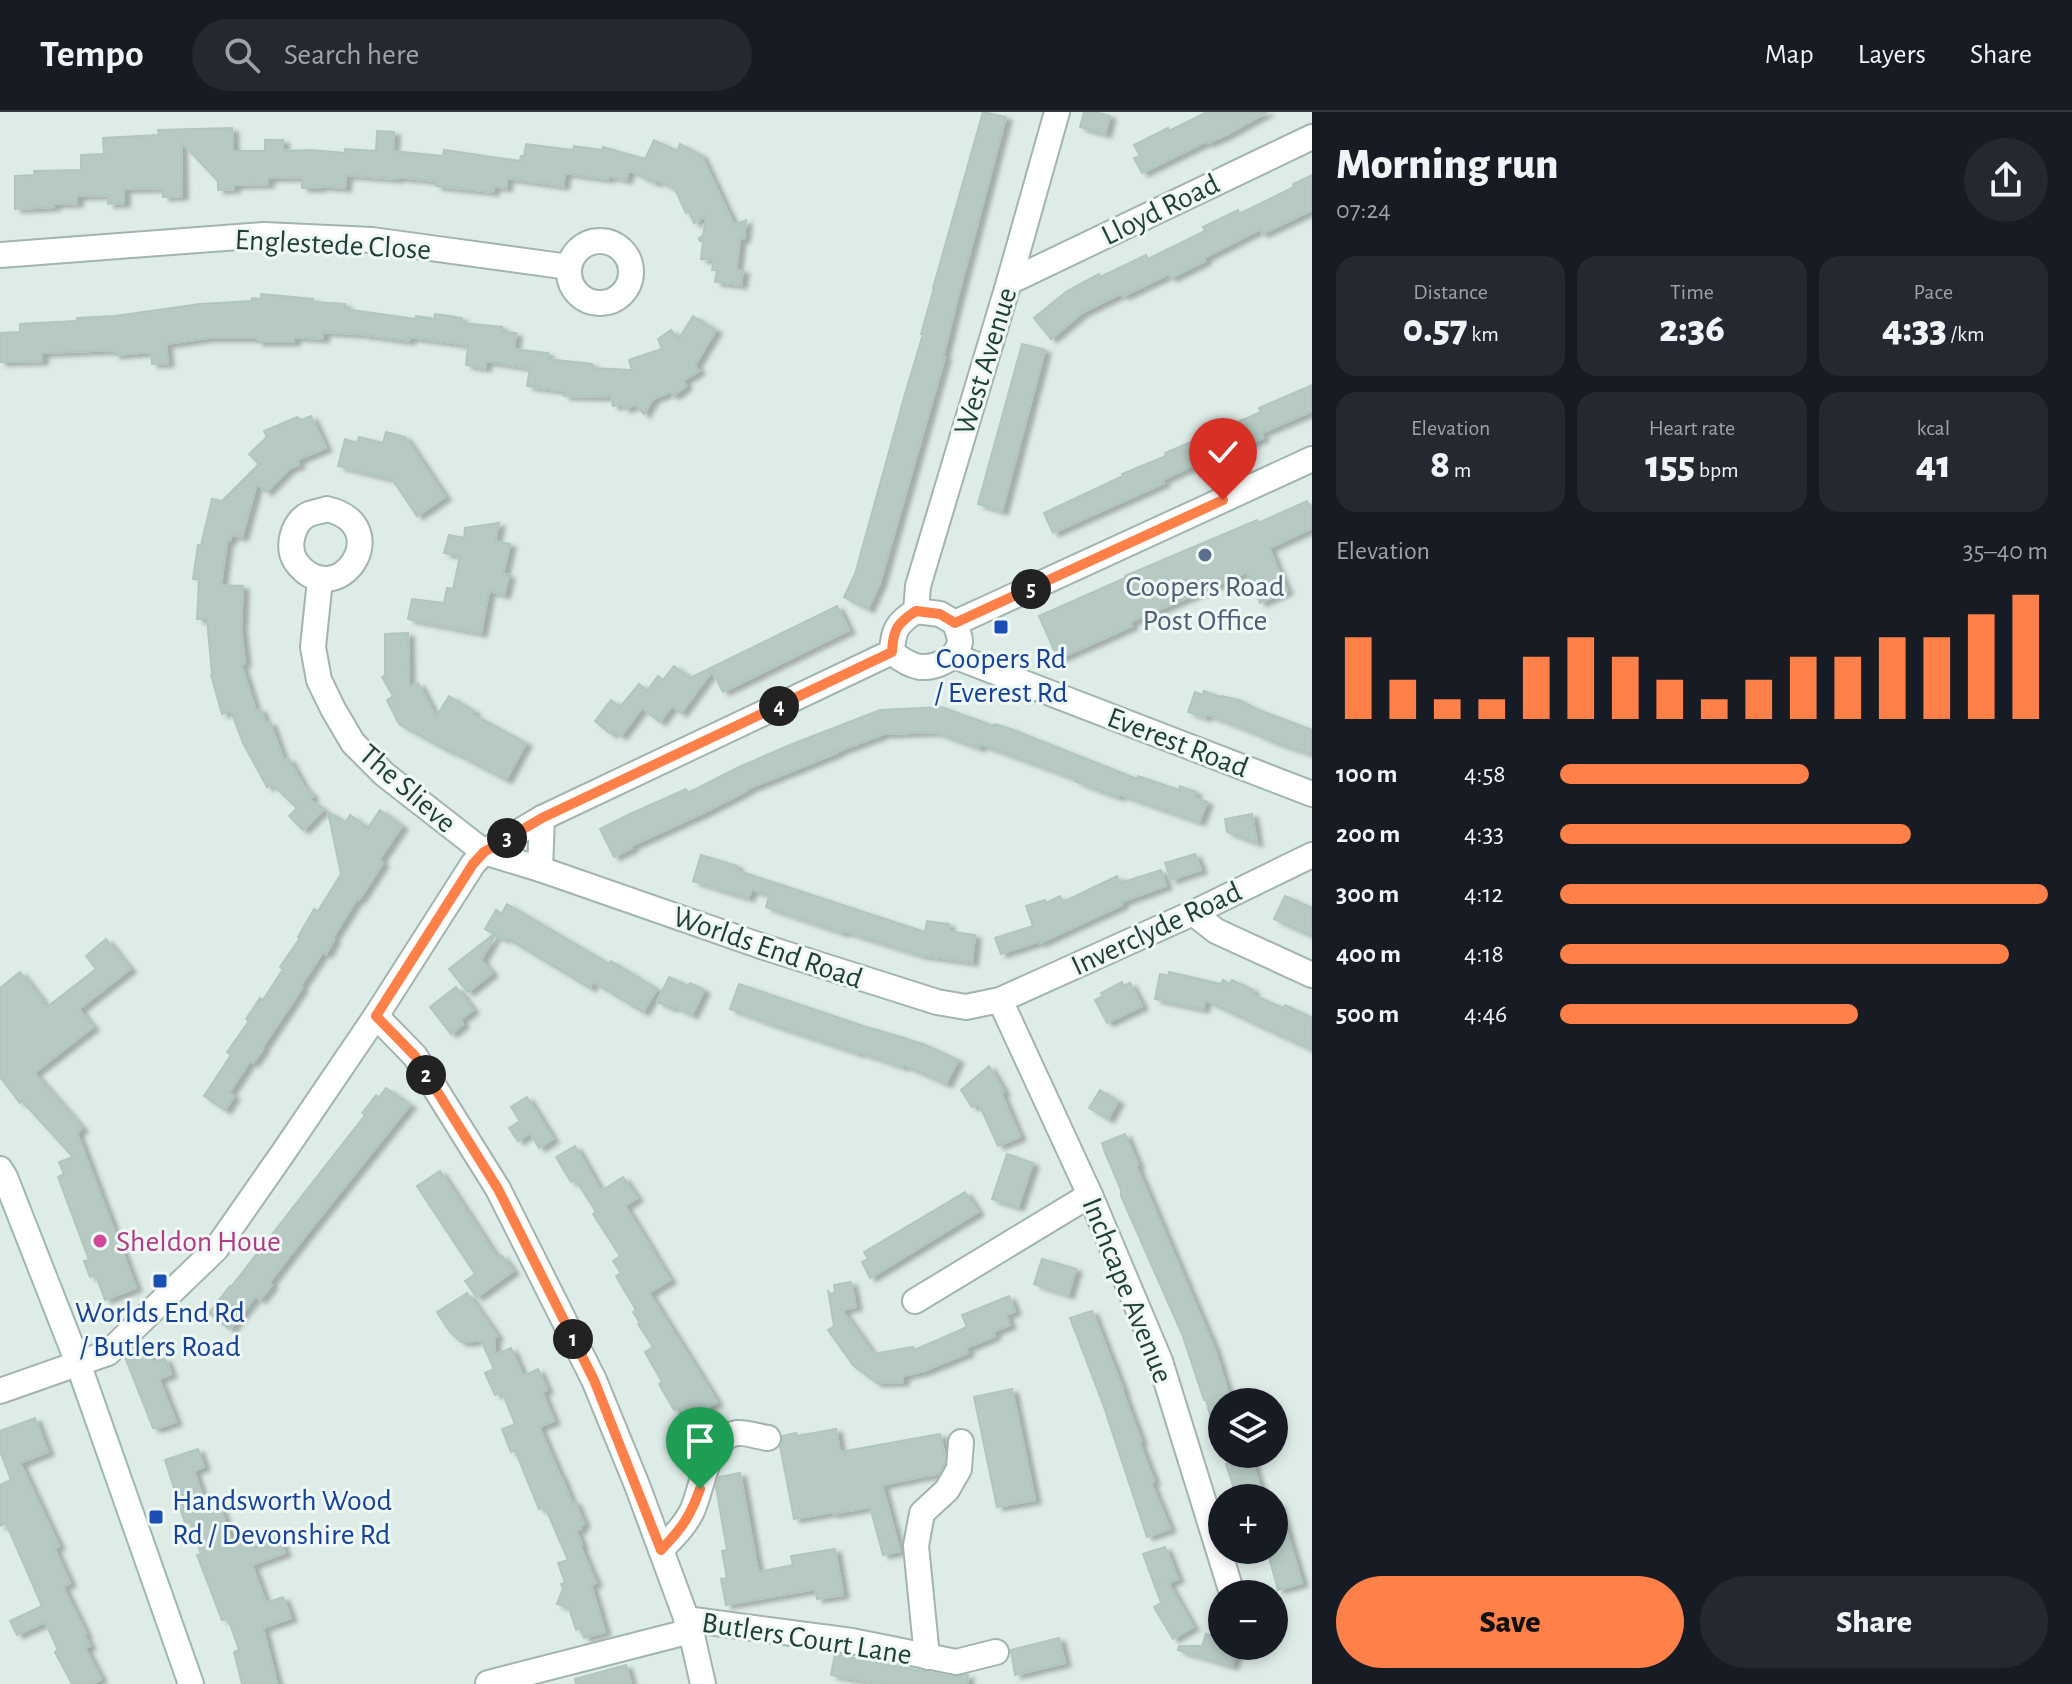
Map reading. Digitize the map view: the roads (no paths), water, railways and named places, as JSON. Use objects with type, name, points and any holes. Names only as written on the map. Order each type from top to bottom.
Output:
[{"type":"street","name":"West Avenue","points":[[916,611],[918,586],[1057,112]]},
{"type":"street","name":"Lloyd Road","points":[[1009,282],[1312,137]]},
{"type":"street","name":"Englestede Close","points":[[0,255],[264,235],[372,240],[569,267]]},
{"type":"street","points":[[955,623],[1312,459]]},
{"type":"street","name":"The Slieve","points":[[320,580],[313,647],[319,680],[353,743],[384,774],[484,852]]},
{"type":"street","points":[[916,611],[940,614],[955,623],[960,640],[954,656],[937,665],[920,667],[903,661],[892,652],[893,635],[901,620],[916,611]]},
{"type":"street","points":[[0,1391],[108,1353],[216,1249],[376,1016],[473,864],[484,852],[542,818],[892,652]]},
{"type":"street","name":"Everest Road","points":[[954,656],[1312,794]]},
{"type":"street","points":[[540,869],[542,818]]},
{"type":"street","name":"Worlds End Road","points":[[484,852],[937,1002],[966,1007],[1000,1000]]},
{"type":"street","name":"Inverclyde Road","points":[[1000,1000],[1193,913],[1312,855]]},
{"type":"street","points":[[1193,913],[1216,931],[1312,975]]},
{"type":"street","name":"Inchcape Avenue","points":[[1000,1000],[1090,1195],[1160,1361],[1228,1580]]},
{"type":"street","points":[[376,1016],[415,1056],[498,1189],[594,1380],[689,1625],[703,1684]]},
{"type":"street","points":[[0,1169],[78,1363],[191,1684]]},
{"type":"street","points":[[915,1301],[1090,1195]]},
{"type":"street","points":[[661,1550],[682,1528],[692,1511],[707,1463],[722,1439],[738,1433],[768,1438]]},
{"type":"street","name":"Butlers Court Lane","points":[[927,1657],[916,1546],[922,1513],[947,1490],[959,1469],[961,1442]]},
{"type":"street","points":[[488,1683],[689,1625]]},
{"type":"street","name":"Butlers Court Lane","points":[[689,1625],[852,1641],[956,1662],[996,1652]]},
{"type":"place","name":"Coopers Road Post Office","points":[[1205,555]]},
{"type":"place","name":"Coopers Rd / Everest Rd","points":[[1001,627]]},
{"type":"place","name":"Sheldon Houe","points":[[100,1241]]},
{"type":"place","name":"Worlds End Rd / Butlers Road","points":[[160,1281]]},
{"type":"place","name":"Handsworth Wood Rd / Devonshire Rd","points":[[156,1517]]}]
